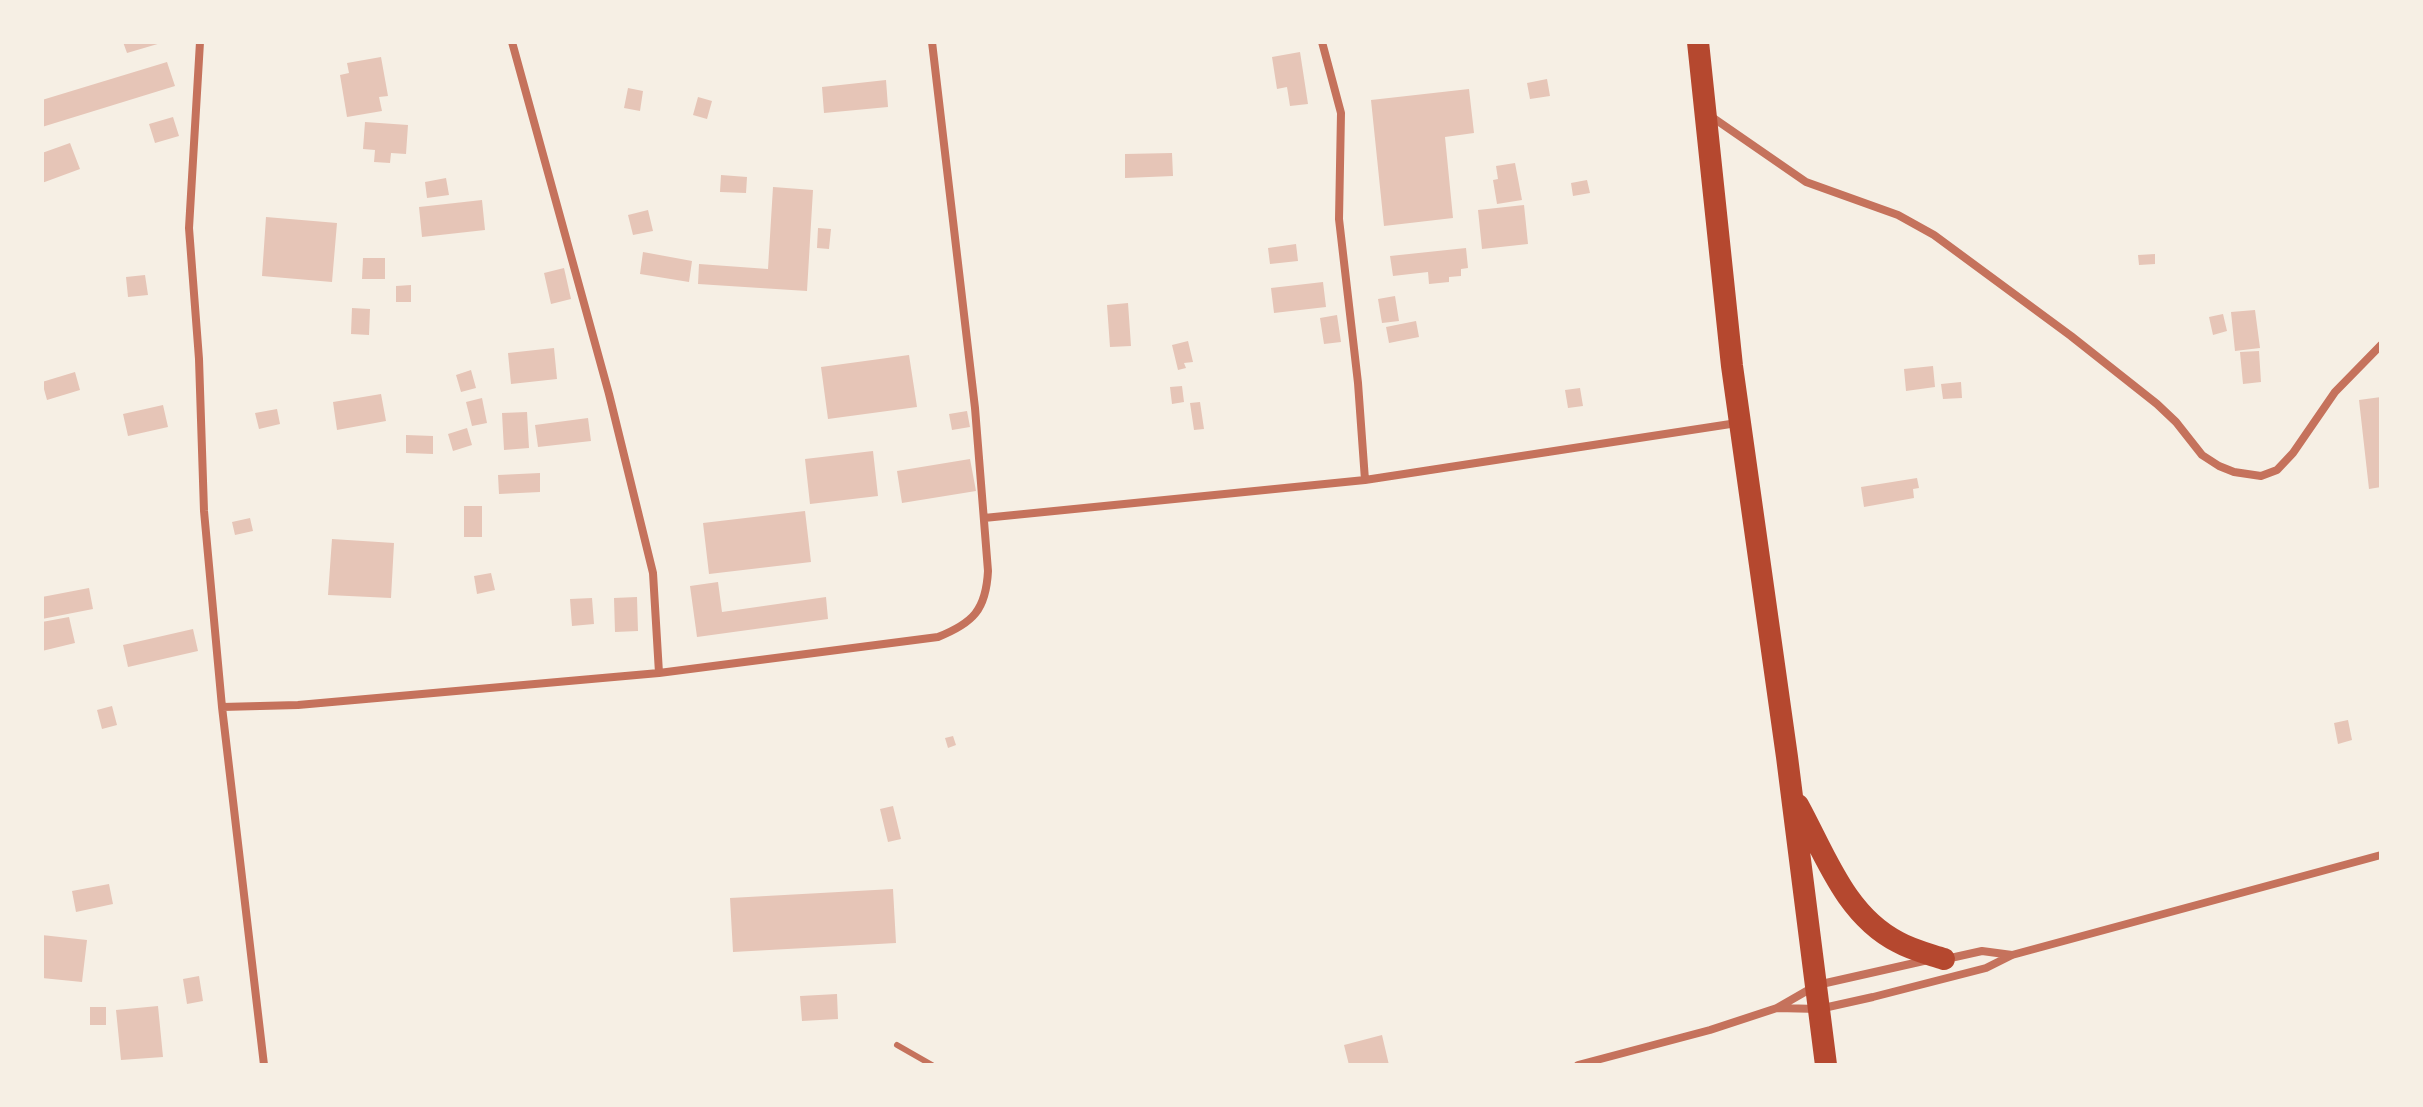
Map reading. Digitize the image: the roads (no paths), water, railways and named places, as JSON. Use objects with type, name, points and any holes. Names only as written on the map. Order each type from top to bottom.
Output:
[{"type":"highway","points":[[1698,42],[1724,295],[1826,1065]]},
{"type":"highway","points":[[1792,793],[1847,897],[1863,916],[1898,943],[1944,959]]},
{"type":"street","points":[[200,42],[189,228],[199,359],[204,511],[222,707],[264,1065]]},
{"type":"street","points":[[512,42],[605,379],[653,573],[659,673]]},
{"type":"street","points":[[222,707],[298,705],[659,673],[938,637],[962,628],[987,593],[988,571],[975,408],[932,42]]},
{"type":"street","points":[[1322,42],[1341,113],[1339,219],[1358,383],[1365,480]]},
{"type":"street","points":[[1705,112],[1806,182],[1898,215],[1934,235],[2157,404],[2202,455],[2234,472],[2261,476],[2277,470],[2293,453],[2335,392],[2381,345]]},
{"type":"street","points":[[984,518],[1365,480],[1741,422]]},
{"type":"street","points":[[1777,1008],[1819,1009],[1986,968],[2012,955],[2381,855]]},
{"type":"street","points":[[1578,1065],[1710,1030],[1777,1008],[1817,985],[1982,951],[2012,955]]},
{"type":"lane","points":[[897,1045],[932,1065]]}]
